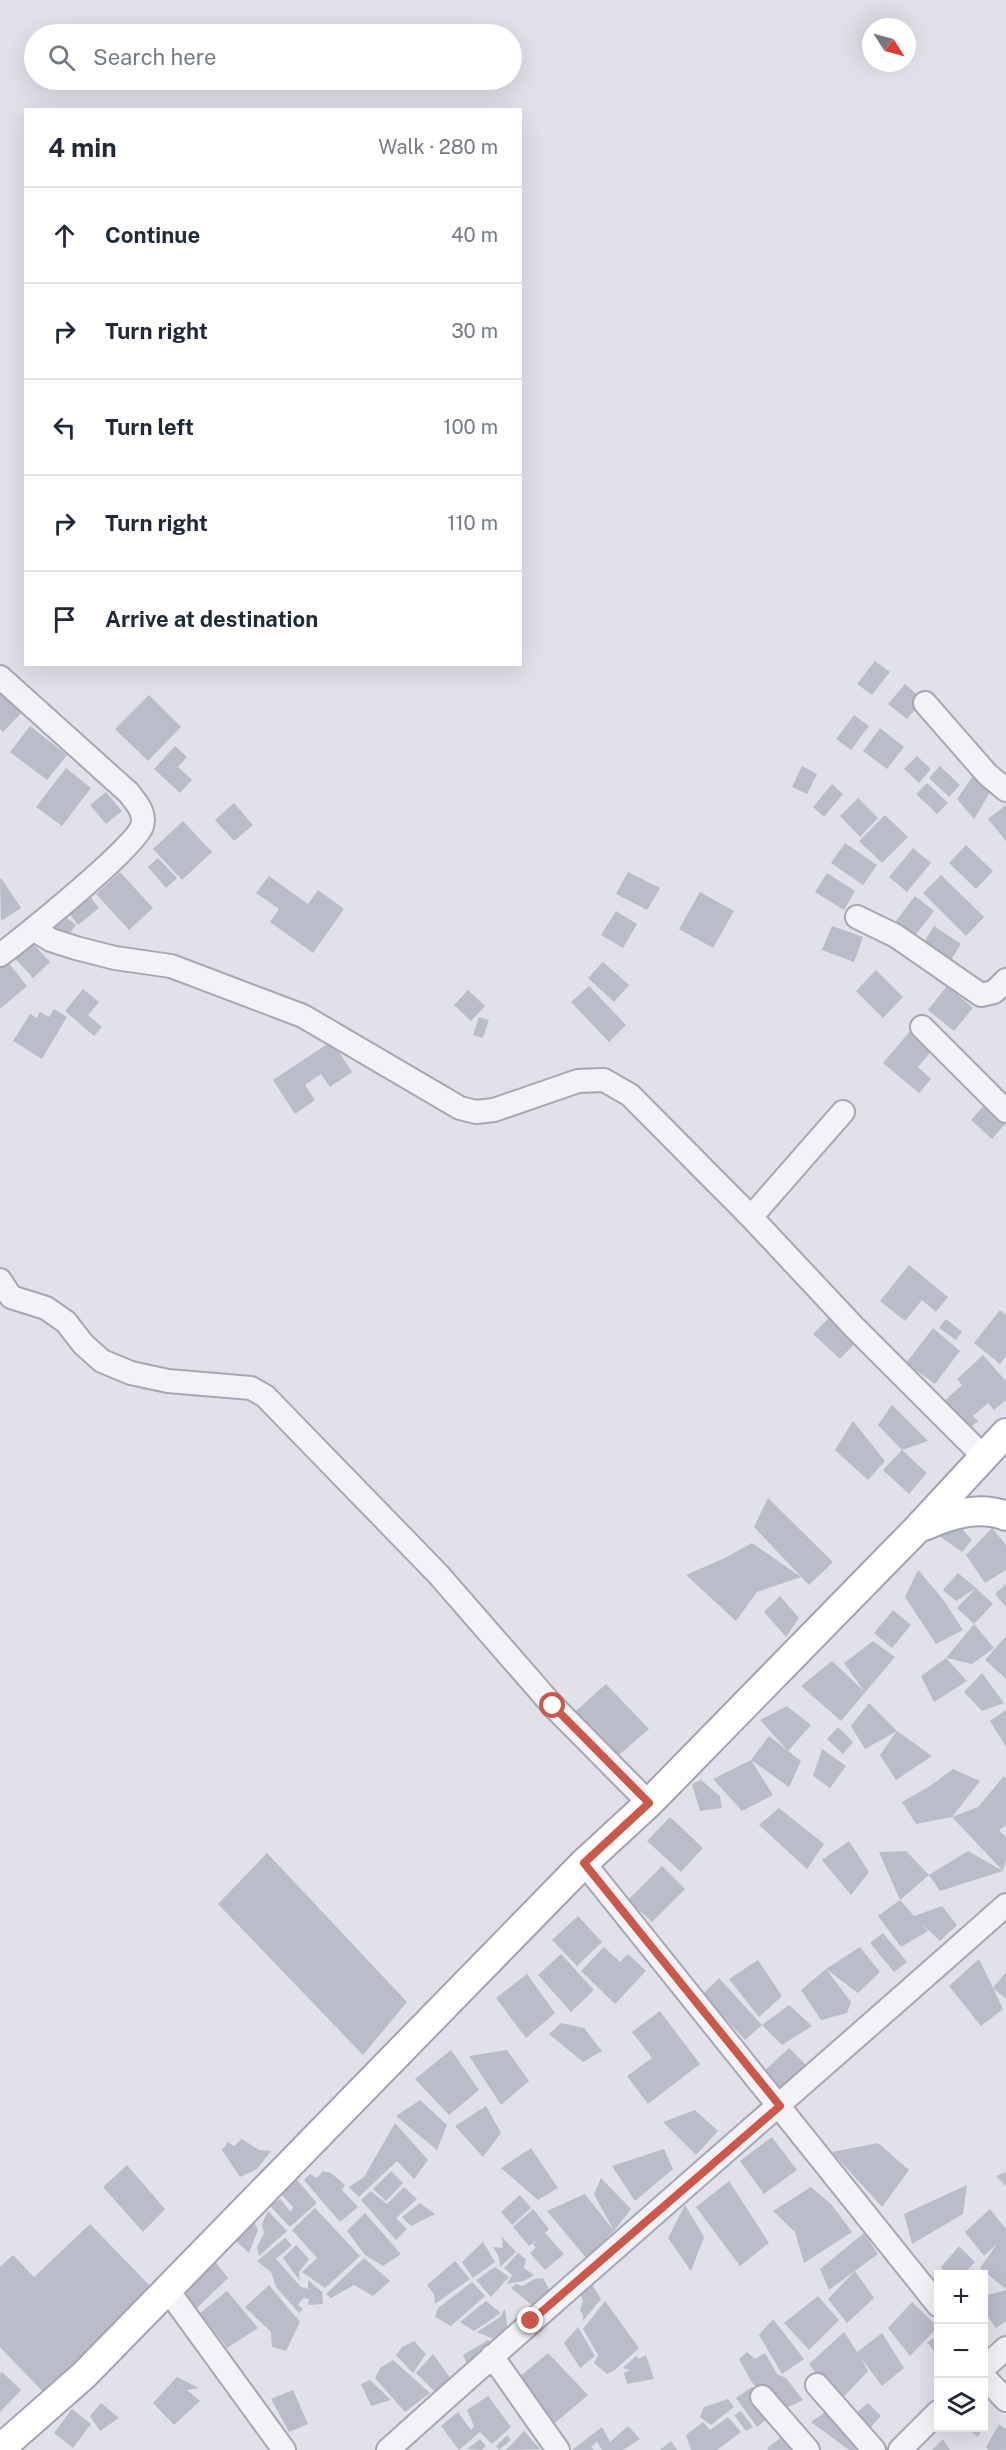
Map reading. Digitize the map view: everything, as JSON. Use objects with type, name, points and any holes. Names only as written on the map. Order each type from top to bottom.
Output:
[{"type":"main road","points":[[0,2449],[84,2375],[584,1863],[649,1803],[917,1529],[1006,1433]]},
{"type":"main road","points":[[917,1529],[950,1514],[996,1512],[1006,1516]]},
{"type":"street","points":[[0,677],[129,793],[142,811],[142,825],[136,837],[33,930],[0,956]]},
{"type":"street","points":[[925,703],[987,774],[1006,790]]},
{"type":"street","points":[[857,917],[896,936],[981,995],[994,992],[1006,980]]},
{"type":"street","points":[[33,930],[51,940],[76,948],[115,958],[171,966],[303,1016],[460,1108],[476,1112],[494,1110],[578,1081],[604,1080],[630,1095],[751,1217],[854,1327],[985,1458]]},
{"type":"street","points":[[922,1027],[1006,1111]]},
{"type":"street","points":[[751,1217],[843,1112]]},
{"type":"street","points":[[0,1280],[11,1297],[46,1308],[66,1322],[83,1344],[102,1361],[130,1374],[168,1381],[251,1388],[265,1396],[438,1574],[553,1706],[649,1803]]},
{"type":"street","points":[[584,1863],[934,2299]]},
{"type":"street","points":[[388,2450],[1006,1905]]},
{"type":"street","points":[[167,2289],[284,2450]]},
{"type":"street","points":[[988,2364],[1006,2348]]},
{"type":"street","points":[[492,2356],[558,2450]]},
{"type":"street","points":[[988,2374],[1006,2400]]},
{"type":"street","points":[[817,2385],[874,2450]]},
{"type":"street","points":[[762,2397],[808,2450]]},
{"type":"street","points":[[900,2450],[934,2417]]},
{"type":"building","points":[[875,661],[890,672],[872,695],[857,684]]},
{"type":"building","points":[[905,684],[923,700],[907,719],[888,704]]},
{"type":"building","points":[[0,689],[23,711],[3,732],[0,729]]},
{"type":"building","points":[[149,695],[181,727],[148,761],[115,729]]},
{"type":"building","points":[[854,715],[869,726],[851,750],[836,739]]},
{"type":"building","points":[[30,726],[67,755],[47,780],[10,752]]},
{"type":"building","points":[[880,728],[904,747],[887,769],[863,751]]},
{"type":"building","points":[[175,746],[187,757],[178,767],[192,780],[180,793],[154,769]]},
{"type":"building","points":[[917,756],[931,769],[919,783],[904,769]]},
{"type":"building","points":[[802,766],[817,774],[807,794],[792,787]]},
{"type":"building","points":[[940,766],[960,785],[949,797],[929,778]]},
{"type":"building","points":[[66,768],[91,788],[62,826],[36,807]]},
{"type":"building","points":[[975,773],[992,789],[974,819],[957,799]]},
{"type":"building","points":[[927,783],[948,803],[937,814],[916,794]]},
{"type":"building","points":[[832,784],[843,794],[824,817],[813,807]]},
{"type":"building","points":[[106,792],[122,811],[106,824],[90,805]]},
{"type":"building","points":[[858,798],[878,818],[860,837],[840,816]]},
{"type":"building","points":[[234,803],[253,825],[234,841],[215,820]]},
{"type":"building","points":[[1006,805],[1006,841],[988,819]]},
{"type":"building","points":[[885,815],[908,837],[882,863],[859,841]]},
{"type":"building","points":[[183,821],[212,852],[182,880],[153,849]]},
{"type":"building","points":[[845,843],[877,865],[863,885],[831,863]]},
{"type":"building","points":[[966,845],[993,871],[976,889],[949,863]]},
{"type":"building","points":[[913,848],[931,863],[907,892],[889,877]]},
{"type":"building","points":[[158,858],[177,878],[166,888],[148,867]]},
{"type":"building","points":[[120,872],[153,908],[129,930],[96,894]]},
{"type":"building","points":[[628,872],[660,888],[647,910],[616,894]]},
{"type":"building","points":[[827,873],[855,891],[844,910],[815,892]]},
{"type":"building","points":[[941,875],[984,917],[966,936],[923,893]]},
{"type":"building","points":[[269,876],[308,904],[318,890],[344,909],[313,953],[270,922],[279,909],[256,893]]},
{"type":"building","points":[[0,879],[21,908],[1,921]]},
{"type":"building","points":[[86,891],[99,908],[78,925],[64,907]]},
{"type":"building","points":[[700,892],[734,911],[713,948],[679,929]]},
{"type":"building","points":[[915,896],[934,911],[911,941],[892,926]]},
{"type":"building","points":[[58,911],[76,925],[67,937],[48,923]]},
{"type":"building","points":[[616,911],[637,924],[623,948],[601,935]]},
{"type":"building","points":[[832,926],[863,937],[854,962],[822,950]]},
{"type":"building","points":[[934,926],[961,944],[949,963],[922,945]]},
{"type":"building","points":[[27,937],[50,962],[33,978],[10,953]]},
{"type":"building","points":[[7,961],[27,986],[0,1009],[0,967]]},
{"type":"building","points":[[603,962],[629,985],[614,1002],[588,978]]},
{"type":"building","points":[[876,970],[903,997],[883,1018],[856,991]]},
{"type":"building","points":[[589,986],[626,1025],[609,1042],[571,1002]]},
{"type":"building","points":[[947,986],[973,1008],[954,1031],[928,1010]]},
{"type":"building","points":[[83,989],[99,1002],[88,1015],[102,1027],[94,1036],[65,1011]]},
{"type":"building","points":[[468,990],[485,1006],[471,1021],[454,1005]]},
{"type":"building","points":[[54,1009],[67,1017],[42,1059],[13,1041],[30,1014],[37,1018],[40,1012],[49,1017]]},
{"type":"building","points":[[479,1017],[489,1020],[483,1038],[473,1035]]},
{"type":"building","points":[[912,1029],[934,1048],[918,1067],[931,1079],[919,1093],[883,1063]]},
{"type":"building","points":[[332,1041],[352,1072],[330,1087],[321,1074],[305,1085],[315,1100],[295,1114],[273,1080]]},
{"type":"building","points":[[987,1102],[1006,1119],[1006,1123],[992,1139],[971,1120]]},
{"type":"building","points":[[909,1265],[948,1297],[936,1312],[922,1300],[905,1321],[880,1301]]},
{"type":"building","points":[[1000,1310],[1006,1315],[1006,1356],[1000,1364],[974,1343]]},
{"type":"building","points":[[832,1315],[858,1340],[840,1359],[813,1334]]},
{"type":"building","points":[[946,1319],[962,1332],[956,1340],[939,1328]]},
{"type":"building","points":[[933,1328],[960,1351],[935,1384],[906,1363]]},
{"type":"building","points":[[983,1355],[1006,1381],[1006,1400],[994,1410],[988,1403],[973,1416],[978,1421],[966,1431],[941,1404],[962,1385],[957,1379]]},
{"type":"building","points":[[892,1405],[928,1441],[902,1450],[878,1425]]},
{"type":"building","points":[[853,1421],[885,1461],[868,1480],[835,1450]]},
{"type":"building","points":[[902,1450],[927,1473],[909,1494],[883,1470]]},
{"type":"building","points":[[768,1498],[833,1562],[809,1585],[754,1527]]},
{"type":"building","points":[[953,1519],[972,1540],[962,1552],[938,1535]]},
{"type":"building","points":[[992,1528],[1006,1545],[1006,1570],[985,1583],[966,1555]]},
{"type":"building","points":[[752,1543],[801,1577],[757,1592],[736,1621],[686,1575]]},
{"type":"building","points":[[918,1570],[942,1598],[963,1630],[936,1644],[905,1597]]},
{"type":"building","points":[[958,1573],[976,1588],[956,1601],[943,1590]]},
{"type":"building","points":[[1006,1584],[1006,1607],[995,1594]]},
{"type":"building","points":[[976,1588],[993,1604],[974,1624],[957,1608]]},
{"type":"building","points":[[780,1596],[799,1618],[786,1637],[764,1612]]},
{"type":"building","points":[[893,1610],[911,1625],[892,1648],[874,1633]]},
{"type":"building","points":[[974,1624],[994,1648],[972,1664],[946,1658]]},
{"type":"building","points":[[1006,1636],[1006,1679],[985,1660]]},
{"type":"building","points":[[873,1641],[895,1657],[841,1721],[801,1686],[832,1661],[864,1691],[844,1663]]},
{"type":"building","points":[[946,1658],[967,1681],[934,1702],[921,1676]]},
{"type":"building","points":[[982,1673],[1004,1703],[982,1711],[964,1692]]},
{"type":"building","points":[[606,1684],[649,1729],[612,1761],[569,1717]]},
{"type":"building","points":[[869,1703],[897,1731],[865,1749],[851,1726]]},
{"type":"building","points":[[787,1706],[811,1725],[788,1751],[760,1720]]},
{"type":"building","points":[[1006,1710],[1006,1747],[990,1721]]},
{"type":"building","points":[[838,1727],[853,1742],[843,1754],[827,1739]]},
{"type":"building","points":[[897,1731],[932,1756],[896,1780],[880,1755]]},
{"type":"building","points":[[769,1736],[801,1761],[789,1787],[751,1760]]},
{"type":"building","points":[[822,1749],[846,1766],[830,1788],[813,1776]]},
{"type":"building","points":[[751,1760],[773,1795],[742,1811],[713,1779]]},
{"type":"building","points":[[953,1769],[980,1781],[952,1817],[916,1824],[902,1802]]},
{"type":"building","points":[[1004,1776],[1006,1779],[1006,1825],[999,1830],[1006,1837],[1006,1860],[1003,1871],[952,1817],[978,1807]]},
{"type":"building","points":[[701,1780],[720,1796],[722,1808],[700,1811],[692,1784]]},
{"type":"building","points":[[779,1808],[824,1844],[807,1869],[759,1825]]},
{"type":"building","points":[[670,1817],[703,1848],[681,1872],[647,1841]]},
{"type":"building","points":[[849,1841],[869,1872],[851,1895],[822,1860]]},
{"type":"building","points":[[906,1851],[929,1875],[900,1900],[879,1852]]},
{"type":"building","points":[[968,1851],[1003,1871],[940,1891],[929,1875]]},
{"type":"building","points":[[267,1853],[407,2002],[363,2055],[218,1904]]},
{"type":"building","points":[[662,1866],[685,1889],[652,1922],[628,1900]]},
{"type":"building","points":[[900,1900],[914,1916],[942,1906],[957,1925],[940,1941],[921,1923],[928,1931],[901,1947],[878,1916]]},
{"type":"building","points":[[578,1916],[602,1942],[577,1966],[552,1940]]},
{"type":"building","points":[[883,1933],[907,1962],[894,1972],[870,1943]]},
{"type":"building","points":[[604,1947],[620,1962],[628,1954],[646,1971],[615,2004],[581,1971]]},
{"type":"building","points":[[860,1947],[880,1972],[858,1993],[826,1969]]},
{"type":"building","points":[[561,1954],[594,1990],[571,2012],[538,1975]]},
{"type":"building","points":[[979,1959],[1003,2009],[981,2026],[949,1986]]},
{"type":"building","points":[[758,1960],[782,1996],[759,2017],[729,1979]]},
{"type":"building","points":[[826,1969],[851,2002],[847,2013],[821,2020],[801,1990]]},
{"type":"building","points":[[1006,1972],[1006,1999],[993,1988]]},
{"type":"building","points":[[527,1974],[555,2013],[526,2038],[496,1998]]},
{"type":"building","points":[[719,1978],[762,2025],[745,2040],[703,1994]]},
{"type":"building","points":[[789,2005],[812,2026],[782,2045],[762,2025]]},
{"type":"building","points":[[660,2011],[700,2064],[648,2104],[627,2076],[652,2058],[632,2032]]},
{"type":"building","points":[[561,2023],[584,2028],[602,2051],[583,2062],[549,2034]]},
{"type":"building","points":[[789,2048],[808,2067],[780,2093],[761,2074]]},
{"type":"building","points":[[451,2050],[479,2090],[449,2115],[415,2079]]},
{"type":"building","points":[[507,2050],[529,2081],[501,2105],[469,2056]]},
{"type":"building","points":[[420,2100],[447,2125],[437,2150],[396,2116]]},
{"type":"building","points":[[486,2106],[501,2133],[483,2157],[455,2126]]},
{"type":"building","points":[[695,2110],[718,2131],[696,2155],[663,2122]]},
{"type":"building","points":[[395,2123],[428,2160],[414,2179],[397,2161],[359,2197],[349,2187],[364,2177]]},
{"type":"building","points":[[772,2137],[797,2170],[764,2194],[740,2161]]},
{"type":"building","points":[[242,2139],[259,2150],[271,2151],[257,2169],[240,2177],[222,2150],[228,2142],[234,2146]]},
{"type":"building","points":[[878,2143],[909,2170],[882,2207],[832,2152]]},
{"type":"building","points":[[531,2148],[558,2188],[538,2200],[501,2168]]},
{"type":"building","points":[[664,2149],[673,2169],[635,2201],[612,2166]]},
{"type":"building","points":[[127,2165],[165,2209],[143,2232],[103,2187]]},
{"type":"building","points":[[323,2171],[331,2173],[345,2185],[342,2190],[358,2207],[340,2222],[304,2180],[310,2174],[317,2178]]},
{"type":"building","points":[[391,2171],[403,2183],[386,2201],[373,2189]]},
{"type":"building","points":[[1006,2172],[1006,2186],[996,2176]]},
{"type":"building","points":[[291,2173],[317,2203],[290,2227],[270,2206],[280,2199],[291,2212],[293,2207],[279,2192]]},
{"type":"building","points":[[601,2178],[631,2209],[614,2231],[594,2194]]},
{"type":"building","points":[[729,2181],[769,2243],[740,2266],[696,2207]]},
{"type":"building","points":[[967,2185],[963,2214],[912,2244],[904,2214]]},
{"type":"building","points":[[404,2187],[417,2199],[396,2218],[407,2229],[396,2240],[361,2200],[371,2191],[387,2204]]},
{"type":"building","points":[[811,2187],[831,2204],[852,2232],[804,2263],[795,2232],[773,2211]]},
{"type":"building","points":[[585,2194],[614,2231],[586,2258],[547,2211]]},
{"type":"building","points":[[520,2195],[531,2208],[512,2225],[501,2212]]},
{"type":"building","points":[[420,2203],[435,2214],[411,2226],[402,2217]]},
{"type":"building","points":[[685,2205],[704,2237],[691,2271],[668,2238]]},
{"type":"building","points":[[315,2208],[360,2256],[325,2288],[302,2272],[317,2258],[292,2230]]},
{"type":"building","points":[[533,2209],[549,2229],[545,2233],[564,2254],[545,2270],[530,2253],[536,2247],[533,2244],[542,2236],[529,2246],[513,2227]]},
{"type":"building","points":[[990,2209],[1006,2229],[1006,2289],[988,2274],[988,2270],[980,2268],[997,2244],[984,2256],[965,2232]]},
{"type":"building","points":[[268,2211],[287,2231],[259,2256],[257,2247],[264,2233],[262,2224]]},
{"type":"building","points":[[250,2213],[258,2230],[249,2253],[236,2241],[224,2246]]},
{"type":"building","points":[[365,2213],[401,2254],[383,2266],[365,2255],[347,2231]]},
{"type":"building","points":[[90,2224],[152,2288],[43,2392],[0,2347],[0,2267],[13,2255],[34,2277]]},
{"type":"building","points":[[864,2233],[878,2254],[829,2290],[820,2269]]},
{"type":"building","points":[[502,2237],[516,2252],[500,2267],[499,2257],[493,2247],[503,2248]]},
{"type":"building","points":[[285,2238],[292,2245],[276,2259],[301,2287],[308,2289],[308,2280],[322,2292],[323,2304],[308,2305],[309,2299],[303,2298],[298,2305],[303,2309],[299,2313],[276,2287],[271,2272],[257,2261]]},
{"type":"building","points":[[483,2242],[495,2262],[473,2278],[462,2262]]},
{"type":"building","points":[[296,2245],[309,2259],[299,2272],[300,2281],[283,2258]]},
{"type":"building","points":[[959,2246],[975,2262],[968,2270],[943,2270],[941,2267]]},
{"type":"building","points":[[518,2253],[526,2259],[524,2268],[534,2275],[524,2281],[507,2284],[512,2275],[504,2268]]},
{"type":"building","points":[[211,2256],[228,2278],[193,2312],[180,2285]]},
{"type":"building","points":[[364,2258],[390,2281],[373,2296],[354,2285],[331,2298],[326,2294]]},
{"type":"building","points":[[455,2261],[470,2279],[435,2304],[434,2294],[427,2285]]},
{"type":"building","points":[[495,2267],[509,2277],[491,2297],[476,2280]]},
{"type":"building","points":[[855,2271],[874,2298],[847,2323],[828,2299]]},
{"type":"building","points":[[543,2278],[552,2294],[533,2306],[511,2288],[516,2284],[523,2286],[534,2279]]},
{"type":"building","points":[[589,2280],[601,2299],[583,2321],[583,2314],[580,2310],[583,2301],[579,2290]]},
{"type":"building","points":[[472,2282],[485,2296],[451,2326],[435,2317],[438,2308]]},
{"type":"building","points":[[269,2285],[300,2322],[286,2351],[272,2347],[271,2332],[245,2307]]},
{"type":"building","points":[[1006,2290],[1006,2321],[996,2328],[988,2317],[988,2295]]},
{"type":"building","points":[[227,2291],[258,2328],[227,2348],[200,2313]]},
{"type":"building","points":[[818,2296],[839,2320],[809,2350],[784,2323]]},
{"type":"building","points":[[486,2301],[501,2313],[474,2331],[460,2322]]},
{"type":"building","points":[[605,2301],[639,2348],[615,2370],[607,2374],[594,2363],[598,2355],[583,2329]]},
{"type":"building","points":[[912,2302],[934,2323],[934,2331],[910,2356],[888,2328]]},
{"type":"building","points":[[505,2309],[508,2333],[499,2341],[477,2332],[500,2317]]},
{"type":"building","points":[[773,2319],[804,2359],[782,2374],[759,2335]]},
{"type":"building","points":[[578,2327],[595,2356],[580,2368],[564,2343]]},
{"type":"building","points":[[844,2332],[857,2352],[882,2333],[904,2368],[882,2386],[860,2357],[868,2371],[838,2403],[809,2364]]},
{"type":"building","points":[[934,2338],[934,2352],[927,2342]]},
{"type":"building","points":[[488,2340],[500,2345],[469,2368],[463,2355]]},
{"type":"building","points":[[414,2341],[426,2354],[413,2373],[396,2355],[402,2347]]},
{"type":"building","points":[[747,2352],[755,2359],[765,2353],[777,2374],[786,2378],[803,2400],[778,2412],[751,2381],[739,2359]]},
{"type":"building","points":[[548,2353],[588,2395],[555,2423],[532,2405],[517,2379]]},
{"type":"building","points":[[433,2354],[451,2379],[438,2395],[416,2373]]},
{"type":"building","points":[[646,2355],[654,2379],[627,2384],[624,2373],[630,2370],[623,2368],[636,2356],[639,2359]]},
{"type":"building","points":[[393,2360],[430,2393],[405,2412],[375,2378],[380,2368]]},
{"type":"building","points":[[2,2372],[21,2390],[0,2412],[0,2374]]},
{"type":"building","points":[[177,2377],[199,2388],[187,2390],[200,2401],[174,2425],[153,2403]]},
{"type":"building","points":[[370,2380],[391,2400],[371,2406],[361,2384]]},
{"type":"building","points":[[752,2387],[772,2415],[757,2427],[736,2398]]},
{"type":"building","points":[[293,2390],[308,2424],[289,2432],[271,2399]]},
{"type":"building","points":[[488,2396],[511,2427],[492,2444],[480,2432],[459,2450],[441,2426],[458,2412],[471,2430],[474,2426],[467,2410]]},
{"type":"building","points":[[728,2399],[734,2407],[711,2425],[700,2417],[704,2407]]},
{"type":"building","points":[[101,2403],[119,2418],[100,2431],[90,2416]]},
{"type":"building","points":[[868,2403],[881,2416],[864,2434],[851,2417]]},
{"type":"building","points":[[831,2408],[861,2450],[849,2450],[811,2422]]},
{"type":"building","points":[[72,2409],[91,2424],[73,2448],[54,2433]]},
{"type":"building","points":[[741,2411],[753,2427],[746,2431],[734,2415]]},
{"type":"building","points":[[728,2417],[741,2432],[717,2450],[691,2450],[686,2435],[703,2422],[710,2430]]},
{"type":"building","points":[[999,2424],[1006,2429],[1006,2450],[988,2450],[986,2447]]},
{"type":"building","points":[[628,2426],[640,2439],[623,2450],[602,2450],[597,2442],[591,2447],[594,2450],[572,2450],[602,2427],[610,2442]]},
{"type":"building","points":[[524,2431],[540,2449],[506,2450]]},
{"type":"building","points":[[790,2431],[806,2450],[768,2450],[767,2448]]},
{"type":"building","points":[[507,2435],[511,2440],[499,2450],[496,2446]]},
{"type":"building","points":[[480,2439],[486,2446],[482,2450],[467,2449]]},
{"type":"building","points":[[943,2439],[950,2450],[932,2450]]},
{"type":"building","points":[[671,2441],[677,2450],[660,2450]]},
{"type":"route","points":[[531,2321],[780,2106],[584,1863],[649,1803],[553,1706]]}]
